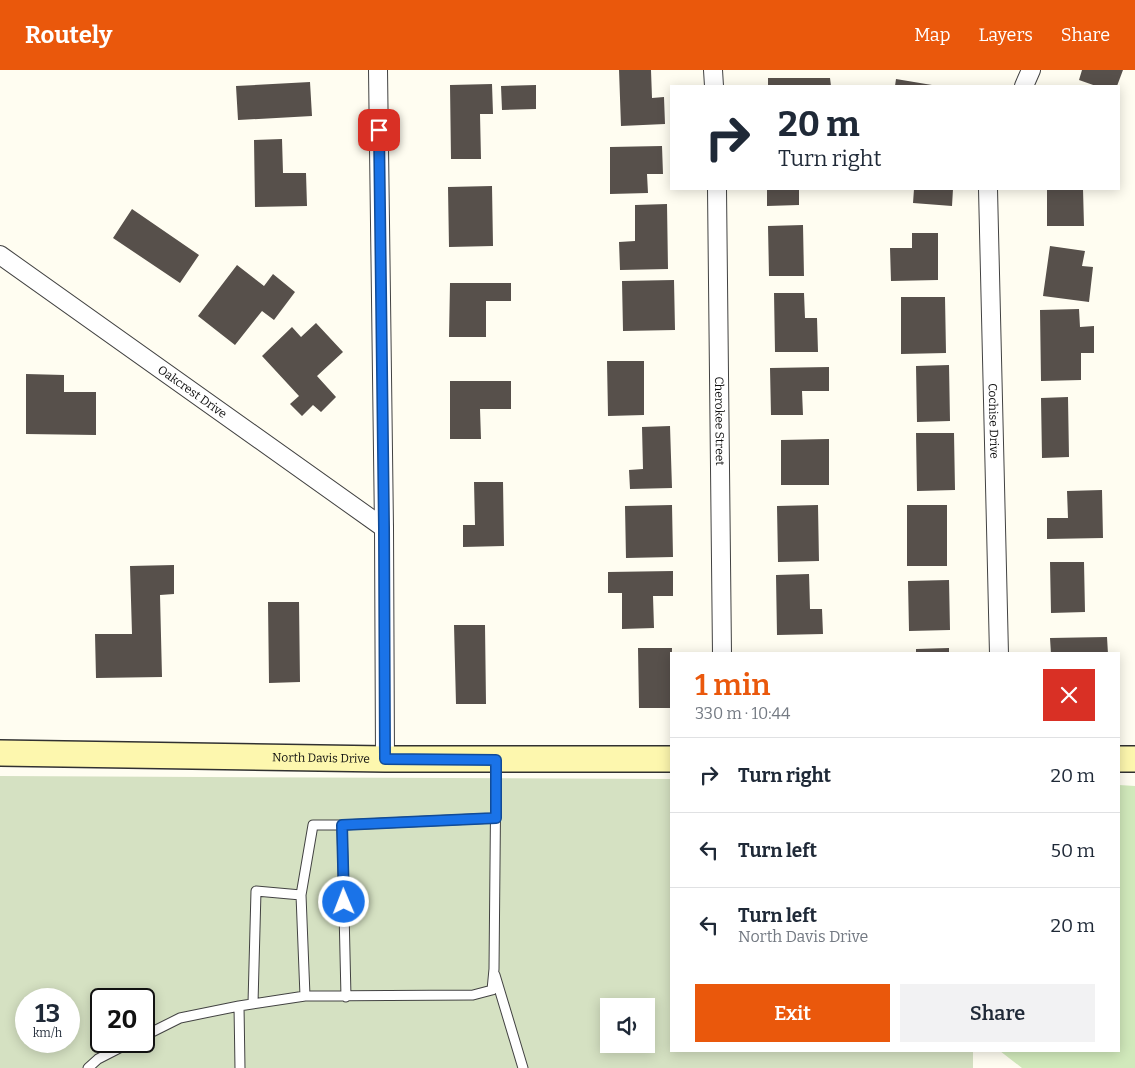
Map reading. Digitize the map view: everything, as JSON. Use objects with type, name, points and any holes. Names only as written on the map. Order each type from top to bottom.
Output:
[{"type":"street","points":[[378,70],[385,759]]},
{"type":"street","points":[[713,70],[714,85]]},
{"type":"street","points":[[1024,85],[1031,70]]},
{"type":"street","name":"Cherokee Street","points":[[717,190],[722,652]]},
{"type":"street","name":"Cochise Drive","points":[[988,190],[999,652]]},
{"type":"street","name":"Oakcrest Drive","points":[[0,255],[384,528]]},
{"type":"street","name":"North Davis Drive","points":[[0,753],[496,760],[670,759]]},
{"type":"street","points":[[1120,759],[1135,760]]},
{"type":"lane","points":[[155,1030],[180,1018],[239,1006],[305,996],[473,995],[492,990],[494,970],[496,760]]},
{"type":"lane","points":[[305,996],[301,895],[313,825],[496,818]]},
{"type":"lane","points":[[342,825],[346,997]]},
{"type":"lane","points":[[253,1004],[256,891],[301,895]]},
{"type":"lane","points":[[494,970],[523,1068]]},
{"type":"lane","points":[[239,1006],[240,1068]]},
{"type":"lane","points":[[88,1068],[98,1058],[108,1053]]},
{"type":"green space","points":[[0,776],[670,779],[670,1052],[973,1052],[973,1068],[0,1068]]},
{"type":"green space","points":[[1120,785],[1135,786],[1135,1068],[1022,1068],[1001,1052],[1120,1052]]},
{"type":"building","points":[[619,70],[651,70],[652,98],[664,97],[665,124],[621,126]]},
{"type":"building","points":[[1082,70],[1123,70],[1117,85],[1093,85],[1079,80]]},
{"type":"building","points":[[768,78],[830,78],[831,85],[768,85]]},
{"type":"building","points":[[896,79],[932,85],[895,85]]},
{"type":"building","points":[[310,82],[312,116],[238,120],[236,86]]},
{"type":"building","points":[[492,84],[493,114],[480,114],[481,159],[451,159],[450,85]]},
{"type":"building","points":[[536,85],[536,109],[502,110],[501,86]]},
{"type":"building","points":[[282,139],[283,173],[306,173],[307,206],[255,207],[254,140]]},
{"type":"building","points":[[662,146],[663,174],[647,174],[648,193],[610,194],[610,147]]},
{"type":"building","points":[[492,186],[493,246],[449,247],[448,187]]},
{"type":"building","points":[[767,190],[799,190],[799,205],[767,206]]},
{"type":"building","points":[[914,190],[953,190],[952,206],[913,203]]},
{"type":"building","points":[[1047,190],[1083,190],[1084,226],[1047,226]]},
{"type":"building","points":[[667,204],[668,269],[620,270],[619,242],[635,241],[635,205]]},
{"type":"building","points":[[132,209],[199,255],[180,283],[113,238]]},
{"type":"building","points":[[803,225],[804,276],[769,276],[768,226]]},
{"type":"building","points":[[912,233],[938,233],[938,280],[891,281],[890,248],[912,248]]},
{"type":"building","points":[[1050,246],[1085,251],[1082,266],[1093,267],[1089,302],[1043,296]]},
{"type":"building","points":[[237,265],[264,286],[273,274],[295,292],[274,320],[262,311],[235,345],[198,316]]},
{"type":"building","points":[[674,280],[675,330],[623,331],[622,281]]},
{"type":"building","points":[[450,283],[511,283],[511,301],[486,301],[486,337],[449,337]]},
{"type":"building","points":[[774,293],[804,293],[805,318],[817,318],[818,352],[775,352]]},
{"type":"building","points":[[901,297],[945,297],[946,353],[901,354]]},
{"type":"building","points":[[1079,309],[1080,327],[1094,326],[1094,353],[1081,353],[1081,380],[1041,381],[1040,310]]},
{"type":"building","points":[[316,323],[343,352],[317,376],[336,397],[321,412],[313,405],[302,416],[290,404],[299,396],[262,356],[292,327],[301,337]]},
{"type":"building","points":[[607,361],[644,361],[644,415],[608,416]]},
{"type":"building","points":[[949,365],[950,421],[917,422],[916,366]]},
{"type":"building","points":[[829,367],[829,391],[802,391],[803,415],[771,415],[770,368]]},
{"type":"building","points":[[26,374],[64,375],[64,392],[96,392],[96,435],[26,434]]},
{"type":"building","points":[[450,381],[511,381],[511,409],[480,409],[481,439],[450,439]]},
{"type":"building","points":[[1068,397],[1069,457],[1042,458],[1041,398]]},
{"type":"building","points":[[670,426],[672,488],[630,489],[629,470],[643,469],[642,427]]},
{"type":"building","points":[[916,433],[954,433],[955,490],[917,491]]},
{"type":"building","points":[[829,439],[829,485],[781,485],[781,440]]},
{"type":"building","points":[[474,482],[503,482],[504,546],[463,547],[463,525],[475,525]]},
{"type":"building","points":[[1102,490],[1103,538],[1047,539],[1047,518],[1068,518],[1067,491]]},
{"type":"building","points":[[672,505],[673,557],[626,558],[625,506]]},
{"type":"building","points":[[818,505],[819,561],[778,562],[777,506]]},
{"type":"building","points":[[907,505],[947,505],[947,566],[907,566]]},
{"type":"building","points":[[1050,562],[1084,562],[1085,612],[1051,613]]},
{"type":"building","points":[[174,565],[174,594],[160,595],[162,677],[96,678],[95,634],[132,634],[130,566]]},
{"type":"building","points":[[673,571],[673,596],[653,596],[654,628],[622,629],[622,593],[608,593],[608,572]]},
{"type":"building","points":[[809,574],[810,609],[822,609],[823,634],[777,635],[776,575]]},
{"type":"building","points":[[949,580],[950,630],[909,631],[908,581]]},
{"type":"building","points":[[268,602],[299,602],[300,682],[269,683]]},
{"type":"building","points":[[454,625],[485,625],[486,704],[456,704]]},
{"type":"building","points":[[1107,637],[1108,652],[1051,652],[1050,638]]},
{"type":"building","points":[[638,648],[672,648],[672,652],[670,652],[670,708],[639,708]]},
{"type":"building","points":[[949,648],[949,652],[916,652],[916,649]]},
{"type":"route","points":[[344,902],[342,825],[496,818],[496,760],[385,759],[379,130]]}]
